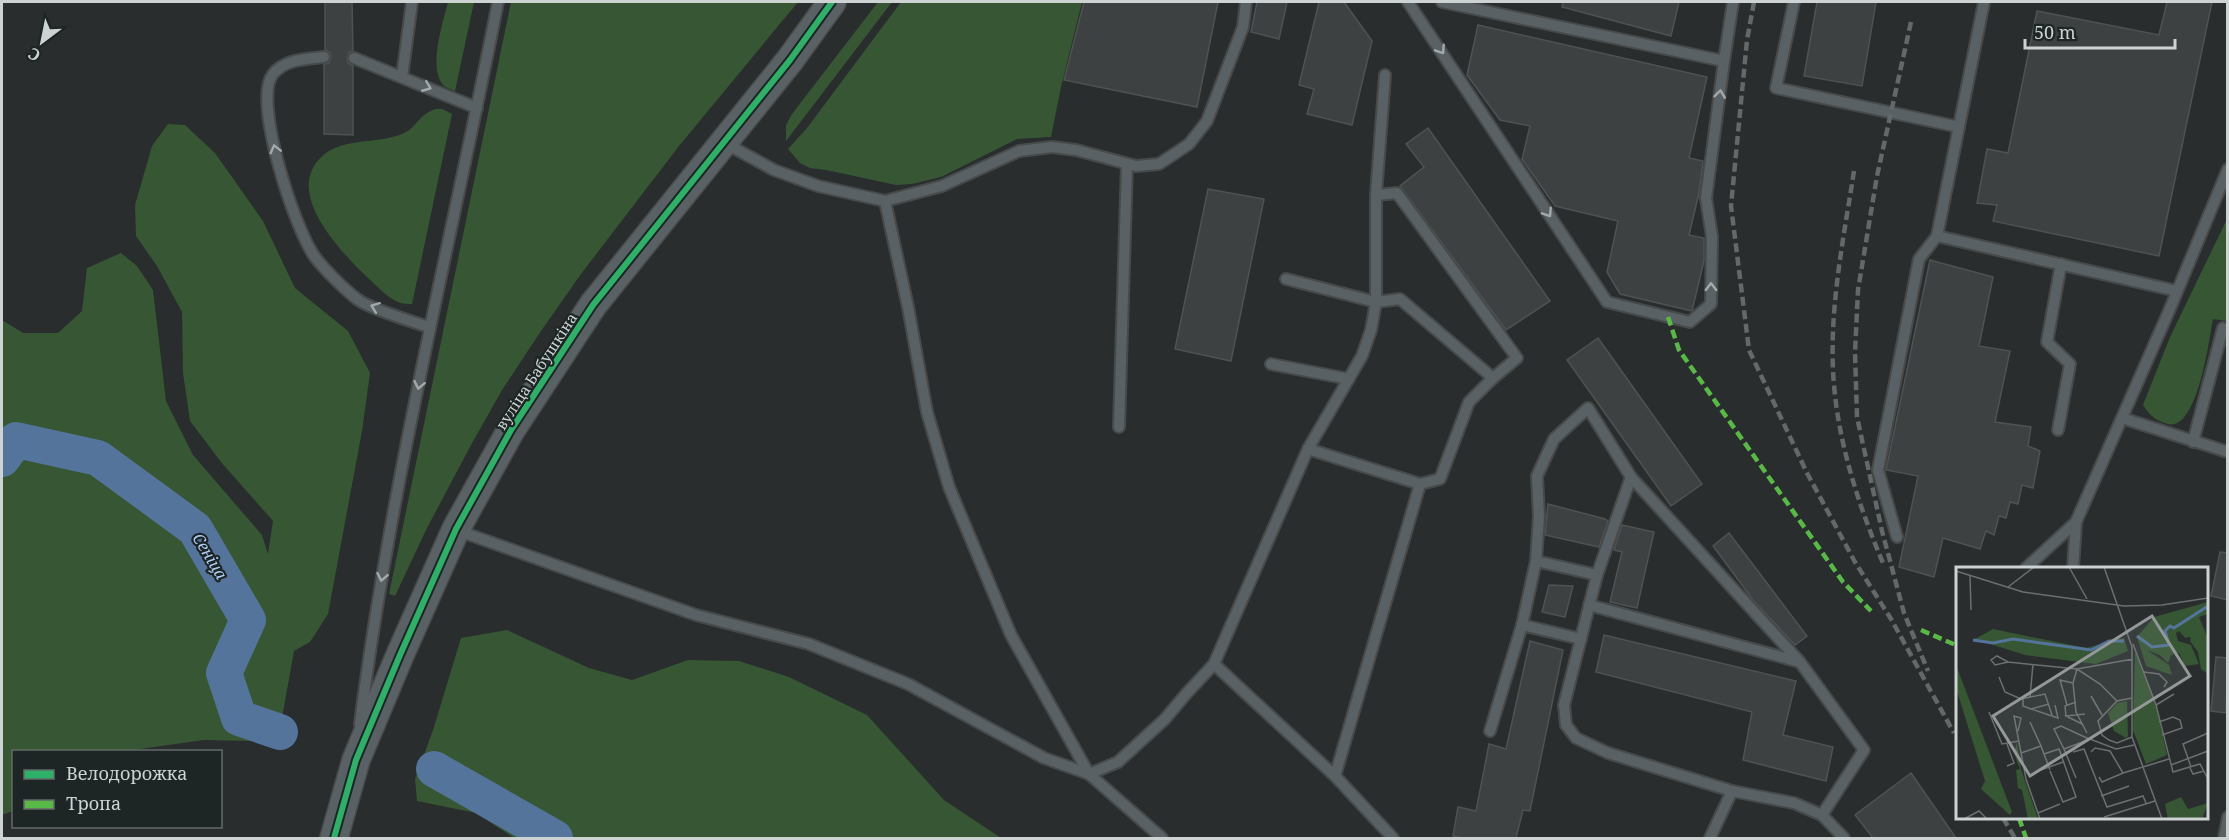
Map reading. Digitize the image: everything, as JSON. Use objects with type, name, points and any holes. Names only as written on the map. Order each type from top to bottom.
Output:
[{"type":"street","name":"вуліца Бабушкіна","points":[[334,838],[356,760],[456,529],[511,430],[593,305],[790,60],[832,2]]},
{"type":"lane","points":[[402,77],[412,2]]},
{"type":"lane","points":[[356,760],[372,632],[429,327],[498,2]]},
{"type":"lane","points":[[723,142],[774,170],[807,182],[885,201],[942,186],[1019,151],[1052,147],[1076,150],[1136,166],[1159,164],[1189,144],[1207,121],[1243,27],[1245,2]]},
{"type":"lane","points":[[1408,2],[1607,302],[1690,322],[1711,304],[1712,237],[1707,198],[1733,2]]},
{"type":"lane","points":[[1442,2],[1724,61]]},
{"type":"lane","points":[[1794,2],[1776,88],[1959,127]]},
{"type":"lane","points":[[1897,537],[1878,470],[1919,259],[1937,236],[1984,2]]},
{"type":"lane","points":[[324,57],[292,61],[274,73],[267,87],[273,143],[292,210],[314,256],[358,301],[429,327]]},
{"type":"lane","points":[[354,58],[477,108]]},
{"type":"lane","points":[[456,529],[696,615],[809,644],[908,684],[1044,758],[1089,774],[1118,762],[1165,719],[1214,664],[1308,450],[1362,356],[1371,330],[1376,302],[1376,195],[1385,75]]},
{"type":"lane","points":[[1119,427],[1127,164]]},
{"type":"lane","points":[[2073,567],[2076,522],[2228,169]]},
{"type":"lane","points":[[1308,450],[1420,484],[1440,479],[1469,402],[1517,358],[1397,193],[1376,195]]},
{"type":"lane","points":[[885,201],[908,307],[927,412],[949,487],[1011,635],[1089,774],[1162,838]]},
{"type":"lane","points":[[1937,236],[2177,291]]},
{"type":"lane","points":[[2058,430],[2070,364],[2047,342],[2061,264]]},
{"type":"lane","points":[[1286,279],[1376,302],[1400,299],[1493,378]]},
{"type":"lane","points":[[2193,442],[2223,328]]},
{"type":"lane","points":[[1271,364],[1349,379]]},
{"type":"lane","points":[[1490,731],[1522,625],[1536,561],[1539,516],[1537,477],[1554,439],[1588,408],[1631,477],[1800,662],[1864,750],[1822,815]]},
{"type":"lane","points":[[2122,418],[2228,452]]},
{"type":"lane","points":[[1631,477],[1589,605],[1564,705],[1566,725],[1576,738],[1608,753],[1732,791],[1794,803],[1822,815],[1844,838]]},
{"type":"lane","points":[[1335,776],[1420,484]]},
{"type":"lane","points":[[2027,567],[2076,522]]},
{"type":"lane","points":[[1536,561],[1597,575]]},
{"type":"lane","points":[[1589,605],[1800,662]]},
{"type":"lane","points":[[1522,625],[1581,639]]},
{"type":"lane","points":[[1214,664],[1335,776],[1393,838]]},
{"type":"lane","points":[[1710,838],[1732,791]]},
{"type":"lane","points":[[2224,838],[2228,817]]},
{"type":"green space","points":[[448,2],[474,2],[455,91],[443,85],[437,67],[440,32]]},
{"type":"green space","points":[[511,2],[798,2],[679,146],[581,274],[541,331],[502,390],[471,445],[426,530],[395,596],[389,594]]},
{"type":"green space","points":[[878,2],[892,2],[786,141],[786,125],[792,114]]},
{"type":"green space","points":[[901,2],[1082,2],[1051,137],[1017,139],[941,177],[912,184],[896,185],[810,168],[800,163],[788,149],[807,128]]},
{"type":"green space","points":[[436,109],[452,114],[412,304],[403,304],[381,290],[334,241],[315,212],[310,197],[309,182],[313,168],[321,157],[331,150],[343,145],[404,133],[426,114]]},
{"type":"green space","points":[[168,124],[185,125],[215,153],[263,221],[295,288],[348,331],[370,373],[362,431],[328,614],[310,642],[294,651],[282,718],[252,741],[204,740],[133,750],[12,750],[12,811],[2,815],[2,320],[23,333],[58,333],[82,311],[87,268],[121,253],[137,266],[153,290],[166,401],[193,455],[262,535],[268,554],[273,521],[221,462],[190,421],[183,373],[182,312],[157,266],[136,236],[135,205],[152,146]]},
{"type":"green space","points":[[2227,219],[2227,321],[2213,319],[2200,382],[2187,413],[2178,422],[2164,423],[2154,418],[2143,405],[2170,337]]},
{"type":"green space","points":[[507,630],[589,668],[632,680],[688,660],[739,661],[789,677],[867,715],[944,800],[1001,838],[514,838],[476,813],[417,801],[415,779],[433,730],[461,638]]},
{"type":"building","points":[[325,2],[352,2],[353,51],[349,52],[347,58],[348,63],[353,66],[353,135],[324,134],[324,64],[329,63],[331,57],[330,52],[325,50]]},
{"type":"building","points":[[1084,2],[1218,2],[1197,107],[1064,80]]},
{"type":"building","points":[[1257,2],[1287,2],[1279,39],[1251,32]]},
{"type":"building","points":[[1319,2],[1344,2],[1372,41],[1352,125],[1307,114],[1314,89],[1299,85]]},
{"type":"building","points":[[1563,2],[1679,2],[1671,36],[1562,7]]},
{"type":"building","points":[[1817,2],[1876,2],[1862,86],[1804,76]]},
{"type":"building","points":[[2167,2],[2212,2],[2159,256],[1993,221],[1997,205],[1977,203],[1987,149],[2008,153],[2037,11],[2159,35]]},
{"type":"building","points":[[1478,25],[1707,77],[1689,158],[1703,161],[1699,193],[1689,235],[1704,238],[1704,261],[1692,311],[1620,294],[1607,272],[1618,221],[1555,206],[1522,159],[1530,126],[1500,120],[1467,75]]},
{"type":"building","points":[[1428,128],[1550,301],[1506,330],[1400,186],[1424,167],[1406,144]]},
{"type":"building","points":[[1208,189],[1264,199],[1231,361],[1175,349]]},
{"type":"building","points":[[1930,260],[1993,277],[1979,346],[2010,351],[1995,422],[2031,427],[2028,446],[2040,451],[2033,488],[2022,485],[2018,504],[2010,502],[2006,518],[1999,516],[1994,535],[1986,531],[1980,549],[1943,538],[1934,577],[1899,567],[1918,476],[1886,470]]},
{"type":"building","points":[[1598,338],[1702,484],[1671,506],[1567,360]]},
{"type":"building","points":[[1548,504],[1608,521],[1599,547],[1545,535]]},
{"type":"building","points":[[1622,525],[1654,532],[1637,608],[1610,602],[1622,552],[1614,550]]},
{"type":"building","points":[[1729,533],[1807,636],[1795,645],[1753,600],[1713,546]]},
{"type":"building","points":[[2220,552],[2228,553],[2228,600],[2211,596]]},
{"type":"building","points":[[1549,585],[1573,586],[1565,617],[1542,612]]},
{"type":"building","points":[[1604,635],[1796,681],[1783,735],[1833,747],[1826,781],[1743,760],[1752,712],[1596,672]]},
{"type":"building","points":[[1530,641],[1563,650],[1530,811],[1523,810],[1516,838],[1453,836],[1458,807],[1476,811],[1489,744],[1506,749]]},
{"type":"building","points":[[2216,657],[2228,658],[2226,713],[2211,711]]},
{"type":"building","points":[[1911,773],[1956,838],[1873,838],[1855,815]]},
{"type":"waterway","name":"Сеніца","points":[[2,459],[16,440],[98,458],[195,529],[248,620],[224,673],[239,718],[280,732]]},
{"type":"waterway","name":"Сеніца","points":[[434,769],[555,838]]},
{"type":"railway","points":[[1754,2],[1747,40],[1731,206],[1749,350],[1807,473],[1855,562],[1891,619],[1954,733]]},
{"type":"railway","points":[[1911,22],[1877,176],[1858,290],[1855,353],[1857,417],[1882,531],[1904,613],[1928,671]]},
{"type":"railway","points":[[1854,171],[1836,295],[1833,370],[1838,419],[1849,468],[1883,563]]},
{"type":"railway","points":[[2004,819],[2015,838]]},
{"type":"marked path","points":[[1668,317],[1679,350],[1843,582],[1871,611]]},
{"type":"marked path","points":[[1921,630],[1956,645]]},
{"type":"marked path","points":[[2019,819],[2026,838]]},
{"type":"cycle path","points":[[334,838],[356,760],[400,655],[456,529],[511,430],[593,305],[790,60],[832,2]]}]
